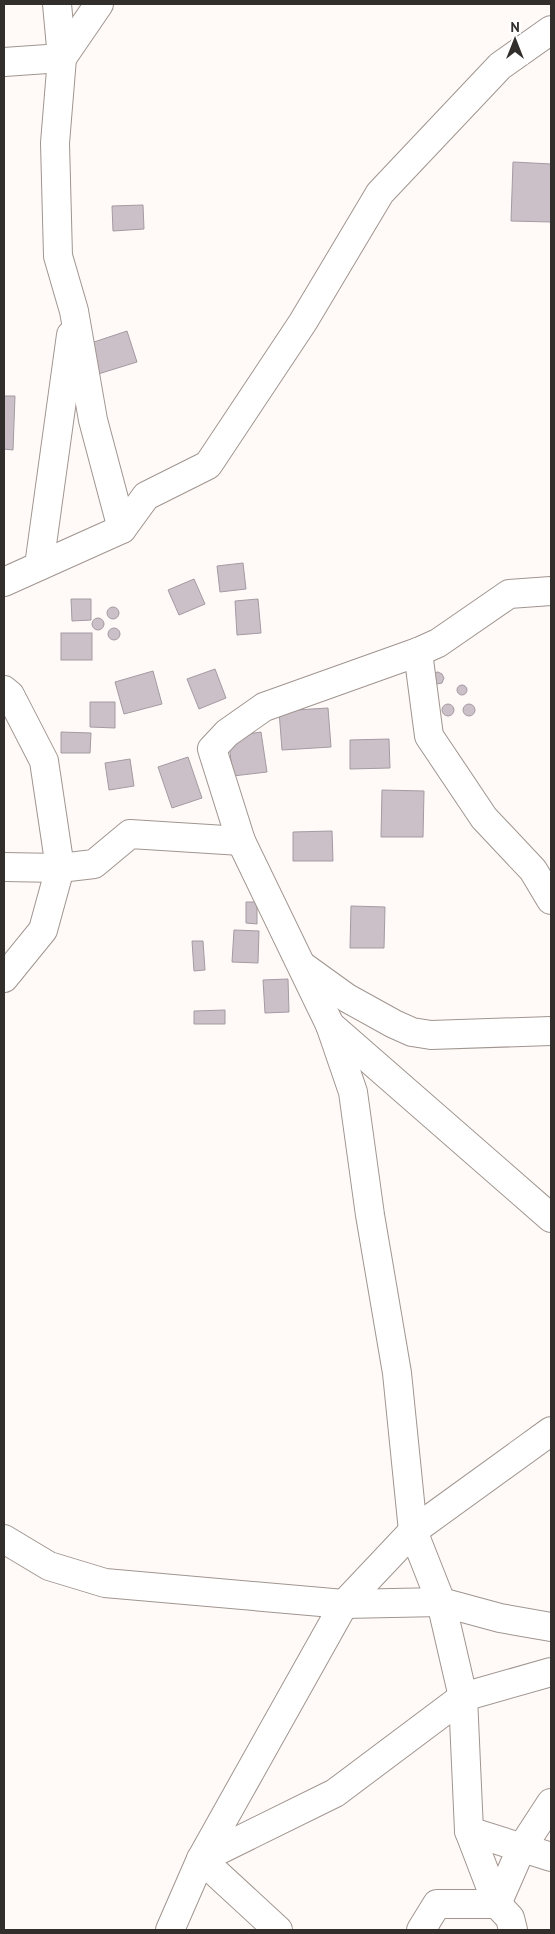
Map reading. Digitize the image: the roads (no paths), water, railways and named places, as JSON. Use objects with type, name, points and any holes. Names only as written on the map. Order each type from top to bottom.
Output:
[{"type":"street","points":[[57,4],[62,58],[56,143],[58,256],[74,311],[93,420],[122,529]]},
{"type":"street","points":[[62,58],[99,4]]},
{"type":"street","points":[[4,582],[122,529],[146,496],[208,465],[303,322],[380,192],[500,66],[551,30]]},
{"type":"street","points":[[4,62],[62,58]]},
{"type":"street","points":[[39,566],[74,311]]},
{"type":"street","points":[[513,1930],[510,1918],[497,1904],[469,1831],[463,1697],[441,1602],[413,1532],[397,1373],[370,1215],[352,1092],[330,1025],[241,841],[212,749],[227,733],[264,707],[418,652],[438,642],[509,594],[551,591]]},
{"type":"street","points":[[418,652],[429,736],[484,818],[533,870],[551,900]]},
{"type":"street","points":[[4,690],[10,695],[44,761],[60,868],[44,930],[4,978]]},
{"type":"street","points":[[4,867],[60,868],[94,864],[130,834],[241,841]]},
{"type":"street","points":[[300,964],[346,998],[412,1032],[431,1035],[551,1032]]},
{"type":"street","points":[[330,1025],[551,1218]]},
{"type":"street","points":[[170,1930],[201,1859],[344,1604],[413,1532],[551,1431]]},
{"type":"street","points":[[4,1540],[50,1566],[105,1583],[344,1604],[441,1602],[500,1618],[551,1627]]},
{"type":"street","points":[[201,1859],[334,1793],[463,1697],[551,1672]]},
{"type":"street","points":[[497,1904],[521,1849],[551,1803]]},
{"type":"street","points":[[469,1831],[551,1857]]},
{"type":"street","points":[[201,1859],[278,1930]]},
{"type":"street","points":[[421,1930],[437,1904],[497,1904]]}]
